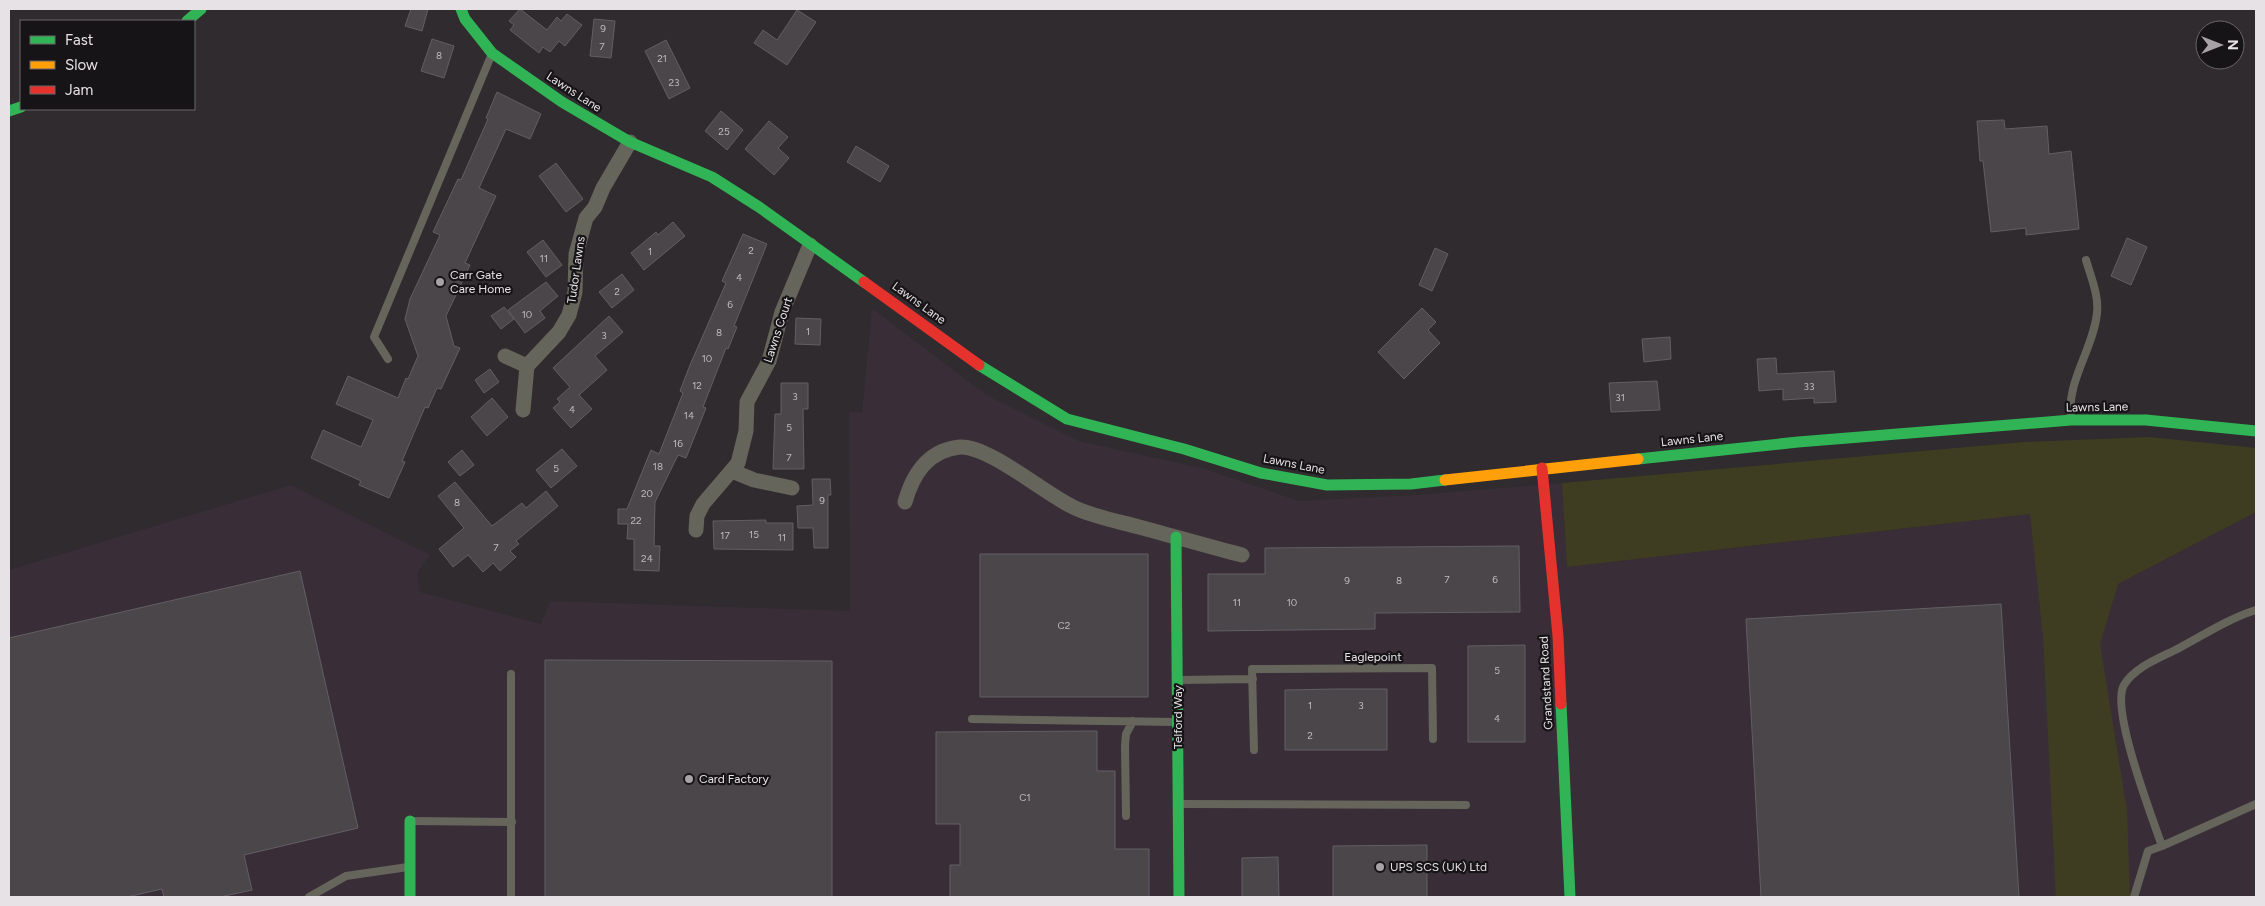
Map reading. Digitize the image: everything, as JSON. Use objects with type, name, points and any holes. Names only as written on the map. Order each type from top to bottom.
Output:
[{"type":"street","points":[[188,20],[200,9]]},
{"type":"street","name":"Lawns Lane","points":[[461,9],[465,19],[492,53],[562,102],[630,142],[712,177],[759,207],[989,372],[1067,419],[1184,449],[1261,473],[1328,485],[1410,484],[1542,468],[1798,442],[2071,420],[2146,420],[2256,432]]},
{"type":"street","name":"Tudor Lawns","points":[[527,366],[559,332],[569,315],[575,292],[576,254],[586,218],[595,207],[603,188],[630,142]]},
{"type":"street","name":"Lawns Court","points":[[696,530],[697,516],[703,504],[732,471],[743,448],[747,402],[769,360],[782,312],[810,245]]},
{"type":"street","points":[[506,356],[527,366],[523,410]]},
{"type":"street","points":[[905,502],[910,483],[930,458],[944,450],[962,447],[978,450],[994,458],[1074,508],[1242,555]]},
{"type":"street","name":"Grandstand Road","points":[[1542,468],[1558,636],[1570,897]]},
{"type":"street","points":[[732,471],[754,480],[792,488]]},
{"type":"street","name":"Telford Way","points":[[1176,537],[1179,897]]},
{"type":"street","points":[[410,822],[410,897]]},
{"type":"lane","points":[[388,359],[374,337],[492,53]]},
{"type":"lane","points":[[2071,420],[2069,407],[2075,381],[2089,347],[2097,312],[2096,298],[2086,260]]},
{"type":"lane","points":[[2162,846],[2134,766],[2120,700],[2124,685],[2138,670],[2219,626],[2256,610]]},
{"type":"lane","name":"Eaglepoint","points":[[1252,679],[1252,669],[1432,668],[1433,739]]},
{"type":"lane","points":[[511,674],[511,897]]},
{"type":"lane","points":[[1177,680],[1252,679],[1254,750]]},
{"type":"lane","points":[[972,719],[1178,722]]},
{"type":"lane","points":[[1126,816],[1125,745],[1126,734],[1132,722]]},
{"type":"lane","points":[[1178,804],[1466,806]]},
{"type":"lane","points":[[2134,897],[2148,851],[2256,804]]},
{"type":"lane","points":[[410,822],[512,822]]},
{"type":"lane","points":[[309,897],[346,876],[410,867]]},
{"type":"shaded area","points":[[872,308],[986,395],[1079,441],[1206,469],[1299,501],[1416,495],[1562,483],[1567,567],[2030,514],[2118,584],[2256,512],[2256,897],[9,897],[9,570],[291,485],[430,555],[417,573],[420,592],[541,624],[550,601],[850,611],[849,411],[862,413]]},
{"type":"shaded area","points":[[2149,437],[2256,448],[2256,512],[2118,584],[2100,644],[2127,811],[2130,897],[2056,897],[2043,636],[2030,514],[1567,567],[1562,483],[2024,442]]},
{"type":"building","points":[[411,9],[428,9],[422,31],[405,26]]},
{"type":"building","points":[[520,9],[547,30],[557,17],[561,21],[567,14],[582,25],[565,46],[559,41],[550,52],[543,47],[539,53],[510,30],[514,25],[509,21]]},
{"type":"building","points":[[797,10],[816,22],[787,65],[754,43],[763,30],[777,40]]},
{"type":"building","points":[[594,19],[615,21],[611,58],[590,56]]},
{"type":"building","points":[[432,39],[454,46],[444,78],[421,71]]},
{"type":"building","points":[[666,40],[690,88],[669,99],[645,51]]},
{"type":"building","points":[[497,92],[541,114],[530,139],[506,129],[479,188],[496,196],[465,263],[470,265],[446,316],[454,346],[460,348],[441,389],[437,388],[428,408],[425,407],[402,461],[405,462],[389,498],[359,485],[361,481],[311,458],[323,430],[361,447],[373,420],[336,404],[348,376],[398,398],[406,378],[408,379],[418,356],[405,319],[410,299],[440,235],[433,232],[458,179],[461,180],[488,119],[486,118]]},
{"type":"building","points":[[721,111],[743,130],[727,150],[705,131]]},
{"type":"building","points":[[2004,120],[2005,129],[2047,126],[2049,154],[2071,151],[2079,229],[2026,235],[2026,228],[1991,232],[1983,161],[1980,161],[1977,121]]},
{"type":"building","points":[[769,121],[788,137],[778,148],[789,158],[774,175],[745,149]]},
{"type":"building","points":[[856,146],[889,166],[880,182],[847,162]]},
{"type":"building","points":[[556,163],[583,199],[566,212],[539,176]]},
{"type":"building","points":[[673,222],[685,236],[644,270],[631,253],[656,232],[658,235]]},
{"type":"building","points":[[743,234],[767,244],[734,326],[737,327],[728,349],[726,348],[703,407],[706,408],[686,458],[678,455],[655,502],[654,546],[660,546],[659,571],[634,570],[634,539],[627,539],[628,524],[618,524],[618,509],[627,509],[651,450],[659,454],[683,393],[680,391],[690,365],[726,283],[722,281]]},
{"type":"building","points":[[2127,238],[2147,247],[2131,285],[2111,276]]},
{"type":"building","points":[[543,240],[562,265],[546,277],[527,252]]},
{"type":"building","points":[[1435,248],[1448,254],[1432,291],[1419,285]]},
{"type":"building","points":[[622,274],[634,290],[612,308],[599,292]]},
{"type":"building","points":[[546,282],[558,296],[540,311],[545,318],[525,333],[508,310]]},
{"type":"building","points":[[504,307],[514,319],[501,329],[491,316]]},
{"type":"building","points":[[1422,308],[1436,322],[1428,330],[1440,343],[1404,379],[1378,352]]},
{"type":"building","points":[[609,316],[623,332],[595,356],[607,370],[579,395],[592,409],[571,428],[553,408],[560,402],[557,399],[570,387],[553,368]]},
{"type":"building","points":[[796,318],[821,319],[820,345],[795,344]]},
{"type":"building","points":[[1670,337],[1671,359],[1644,362],[1642,339]]},
{"type":"building","points":[[1776,358],[1777,374],[1834,371],[1836,402],[1814,403],[1814,398],[1783,400],[1783,389],[1759,391],[1757,359]]},
{"type":"building","points":[[490,369],[499,382],[484,393],[475,380]]},
{"type":"building","points":[[1657,381],[1660,410],[1611,412],[1609,383]]},
{"type":"building","points":[[781,383],[808,383],[808,409],[803,409],[804,469],[773,469],[775,414],[781,414]]},
{"type":"building","points":[[492,398],[508,417],[487,436],[471,417]]},
{"type":"building","points":[[562,449],[577,466],[551,488],[536,470]]},
{"type":"building","points":[[462,450],[474,465],[460,476],[448,462]]},
{"type":"building","points":[[812,479],[830,479],[831,495],[828,495],[828,548],[814,548],[813,528],[798,528],[797,506],[813,505]]},
{"type":"building","points":[[455,482],[492,526],[522,503],[526,508],[546,491],[558,506],[516,541],[519,544],[510,551],[516,557],[500,571],[493,563],[483,572],[468,555],[453,567],[439,549],[464,528],[438,496]]},
{"type":"building","points":[[766,520],[766,523],[793,523],[793,550],[714,549],[713,521]]},
{"type":"building","points":[[1519,546],[1520,612],[1375,613],[1375,629],[1208,631],[1208,574],[1265,574],[1265,548]]},
{"type":"building","points":[[980,554],[1148,554],[1148,697],[980,697]]},
{"type":"building","points":[[300,571],[358,828],[244,855],[252,890],[220,897],[164,897],[162,889],[127,897],[9,897],[9,638]]},
{"type":"building","points":[[2001,604],[2019,897],[1761,897],[1746,619]]},
{"type":"building","points":[[1525,645],[1525,742],[1468,742],[1468,646]]},
{"type":"building","name":"Card Factory","points":[[545,660],[832,661],[832,897],[545,897]]},
{"type":"building","points":[[1387,689],[1387,750],[1285,750],[1285,690]]},
{"type":"building","points":[[1097,731],[1097,771],[1115,771],[1115,849],[1149,849],[1149,897],[950,897],[950,865],[960,865],[960,824],[936,824],[936,732]]},
{"type":"building","name":"UPS SCS (UK) Ltd","points":[[1427,845],[1427,897],[1333,897],[1333,846]]},
{"type":"building","points":[[1278,857],[1279,897],[1242,897],[1242,858]]},
{"type":"traffic: fast","points":[[188,20],[201,9]]},
{"type":"traffic: fast","points":[[461,9],[465,19],[492,53],[562,102],[630,142],[712,177],[759,207],[864,282]]},
{"type":"traffic: fast","points":[[9,111],[20,107]]},
{"type":"traffic: fast","points":[[979,365],[1067,419],[1184,449],[1261,473],[1327,485],[1411,484],[1445,480]]},
{"type":"traffic: fast","points":[[1638,459],[1798,442],[2071,420],[2146,420],[2256,431]]},
{"type":"traffic: fast","points":[[1176,537],[1179,897]]},
{"type":"traffic: fast","points":[[1561,704],[1570,897]]},
{"type":"traffic: fast","points":[[410,821],[410,897]]},
{"type":"traffic: slow","points":[[1445,480],[1638,459]]},
{"type":"traffic: jam","points":[[864,282],[979,365]]},
{"type":"traffic: jam","points":[[1542,468],[1558,636],[1561,704]]},
{"type":"place","name":"Carr Gate Care Home","points":[[440,282]]},
{"type":"place","name":"Card Factory","points":[[689,779]]},
{"type":"place","name":"UPS SCS (UK) Ltd","points":[[1380,867]]}]
